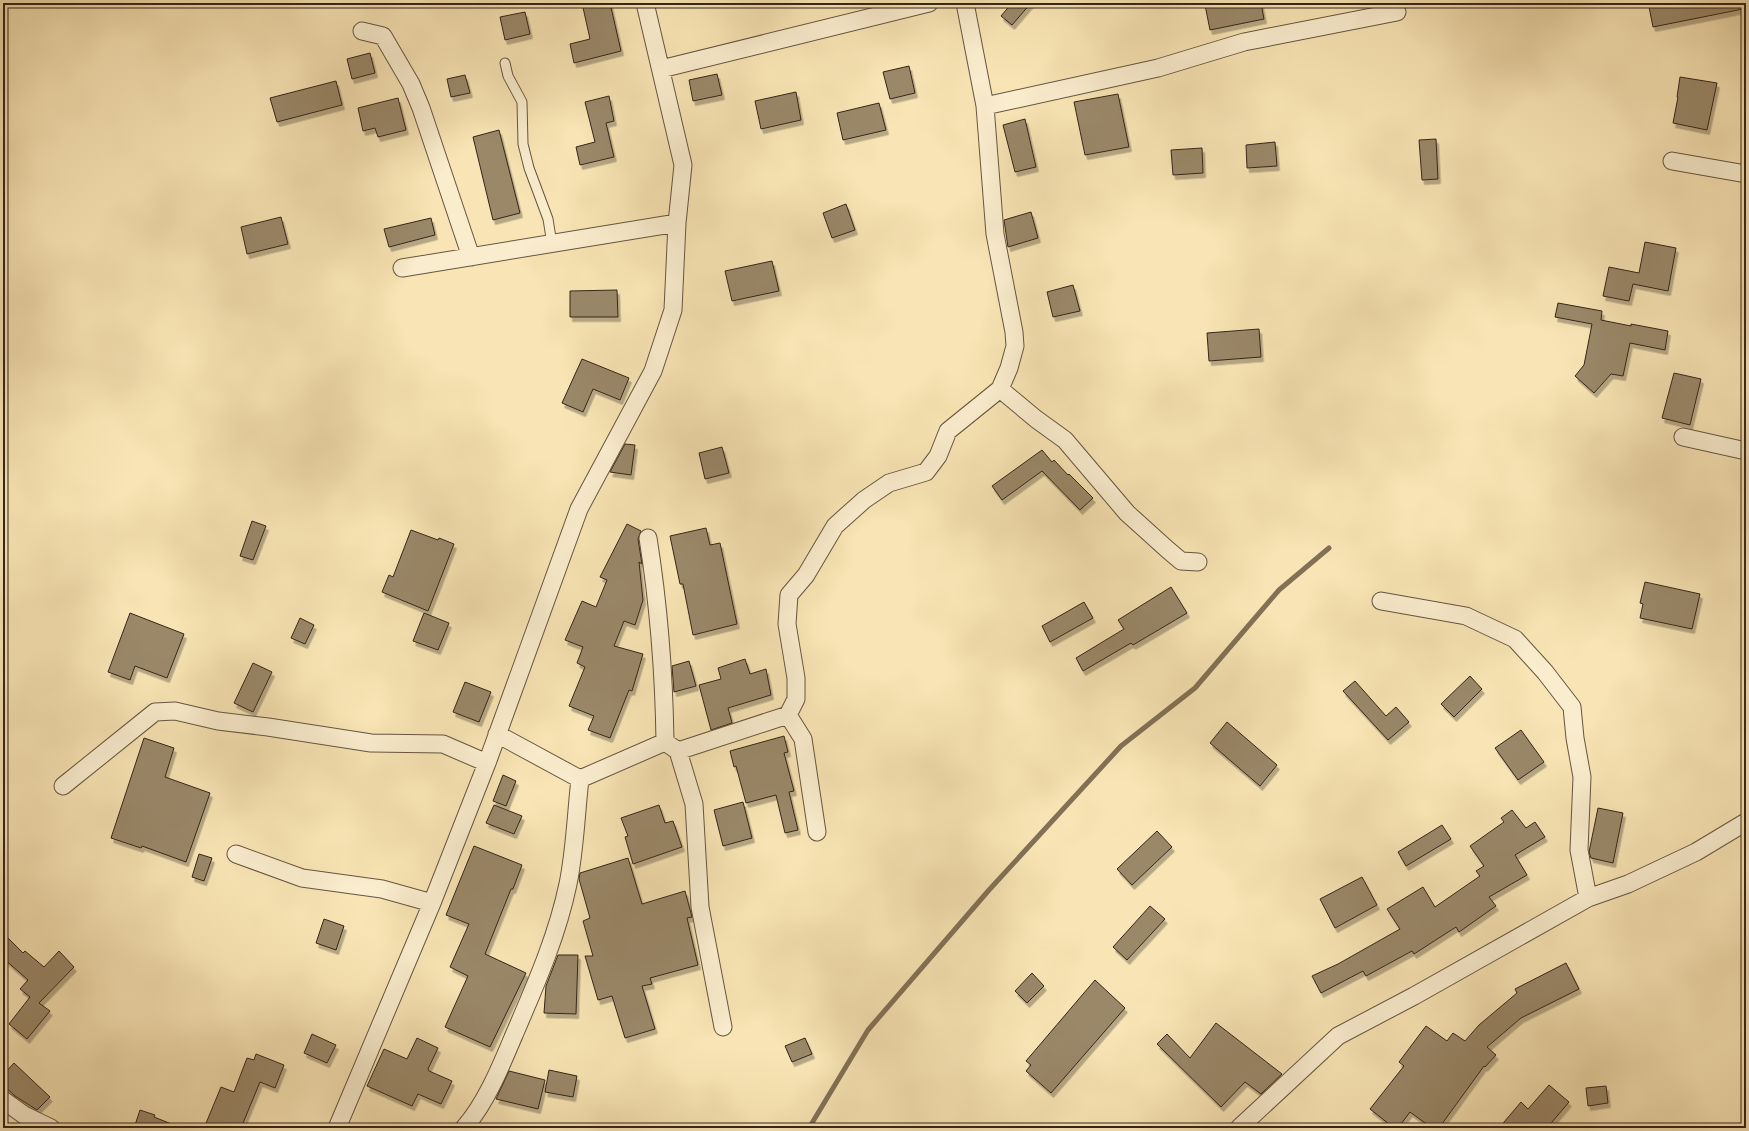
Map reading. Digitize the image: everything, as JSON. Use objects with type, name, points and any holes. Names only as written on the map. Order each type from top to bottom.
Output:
[{"type":"street","points":[[337,1128],[432,903],[487,762],[579,509],[652,372],[673,310],[677,223],[683,165],[644,3]]},
{"type":"street","points":[[661,69],[929,3]]},
{"type":"street","points":[[497,734],[580,779],[672,746],[788,715],[796,699],[796,678],[787,624],[789,596],[806,575],[835,526],[864,500],[888,483],[926,472],[938,456],[948,431],[1000,389],[1009,368],[1015,346],[1014,332],[995,234],[985,106],[965,3]]},
{"type":"street","points":[[985,106],[1158,68],[1244,42],[1397,12]]},
{"type":"street","points":[[362,31],[382,36],[411,84],[421,108],[471,257]]},
{"type":"street","points":[[1672,161],[1746,174]]},
{"type":"street","points":[[402,268],[677,223]]},
{"type":"street","points":[[1000,389],[1036,419],[1065,440],[1127,513],[1181,562],[1198,562]]},
{"type":"street","points":[[1683,437],[1746,451]]},
{"type":"street","points":[[648,538],[662,643],[672,746],[694,804],[700,907],[723,1027]]},
{"type":"street","points":[[1381,601],[1466,616],[1514,639],[1545,672],[1572,707],[1575,738],[1582,777],[1580,850],[1588,898]]},
{"type":"street","points":[[63,786],[155,712],[175,711],[218,722],[268,727],[371,743],[443,744],[487,762]]},
{"type":"street","points":[[788,715],[803,739],[817,832]]},
{"type":"street","points":[[464,1128],[474,1117],[505,1058],[558,925],[568,883],[580,779]]},
{"type":"street","points":[[1239,1128],[1338,1036],[1414,996],[1588,898],[1628,884],[1696,852],[1746,822]]},
{"type":"street","points":[[236,854],[302,878],[342,882],[382,889],[432,903]]},
{"type":"street","points":[[3,1100],[24,1115],[51,1128]]},
{"type":"lane","points":[[505,63],[508,76],[522,102],[523,144],[529,168],[548,219],[552,244]]},
{"type":"building","points":[[582,3],[610,3],[621,51],[574,63],[570,44],[590,39]]},
{"type":"building","points":[[1012,3],[1031,3],[1012,25],[1001,16]]},
{"type":"building","points":[[1214,3],[1261,3],[1264,19],[1210,30],[1205,5]]},
{"type":"building","points":[[1667,3],[1743,3],[1743,9],[1653,27],[1649,7]]},
{"type":"building","points":[[525,12],[530,34],[505,40],[500,17]]},
{"type":"building","points":[[370,53],[375,73],[352,79],[347,59]]},
{"type":"building","points":[[909,66],[915,93],[890,99],[883,72]]},
{"type":"building","points":[[717,74],[722,95],[693,101],[689,80]]},
{"type":"building","points":[[465,75],[470,93],[451,97],[447,79]]},
{"type":"building","points":[[1680,77],[1717,83],[1707,130],[1673,123]]},
{"type":"building","points":[[336,81],[342,105],[277,122],[270,98]]},
{"type":"building","points":[[796,92],[801,120],[761,129],[755,101]]},
{"type":"building","points":[[1118,94],[1129,147],[1085,155],[1074,102]]},
{"type":"building","points":[[609,96],[614,121],[606,123],[614,157],[580,165],[576,147],[595,142],[585,102]]},
{"type":"building","points":[[398,98],[406,130],[378,137],[375,128],[363,131],[358,108]]},
{"type":"building","points":[[879,103],[886,130],[843,140],[837,113]]},
{"type":"building","points":[[1025,119],[1036,167],[1015,172],[1003,125]]},
{"type":"building","points":[[499,130],[520,213],[493,220],[473,137]]},
{"type":"building","points":[[1436,139],[1438,179],[1422,180],[1419,140]]},
{"type":"building","points":[[1275,142],[1277,166],[1247,168],[1246,145]]},
{"type":"building","points":[[1202,148],[1203,173],[1173,175],[1171,150]]},
{"type":"building","points":[[846,204],[855,230],[832,238],[823,213]]},
{"type":"building","points":[[1031,212],[1038,238],[1008,247],[1004,220]]},
{"type":"building","points":[[281,217],[288,244],[247,254],[241,227]]},
{"type":"building","points":[[431,218],[435,235],[389,247],[384,229]]},
{"type":"building","points":[[1645,242],[1676,248],[1668,291],[1633,284],[1629,301],[1603,296],[1609,267],[1639,273]]},
{"type":"building","points":[[772,261],[779,291],[732,301],[725,271]]},
{"type":"building","points":[[1073,285],[1080,311],[1053,317],[1047,292]]},
{"type":"building","points":[[617,290],[618,317],[570,317],[570,291]]},
{"type":"building","points":[[1558,303],[1602,311],[1601,320],[1668,331],[1665,350],[1630,343],[1623,376],[1611,374],[1594,393],[1575,376],[1584,365],[1592,324],[1555,317]]},
{"type":"building","points":[[1259,329],[1261,357],[1209,361],[1207,333]]},
{"type":"building","points":[[582,359],[629,378],[620,400],[593,389],[583,412],[562,403]]},
{"type":"building","points":[[1674,373],[1701,379],[1690,425],[1662,418]]},
{"type":"building","points":[[625,444],[635,445],[631,475],[610,472]]},
{"type":"building","points":[[722,447],[729,473],[705,479],[699,453]]},
{"type":"building","points":[[1042,450],[1052,462],[1054,460],[1093,498],[1080,510],[1042,471],[1002,500],[992,486]]},
{"type":"building","points":[[252,521],[266,526],[253,560],[240,556]]},
{"type":"building","points":[[627,524],[641,531],[638,539],[642,564],[639,562],[643,600],[635,625],[624,621],[614,646],[643,654],[632,691],[629,690],[610,738],[588,730],[594,716],[569,706],[585,667],[577,663],[583,647],[565,640],[582,601],[596,607],[607,580],[600,577]]},
{"type":"building","points":[[706,528],[710,545],[720,543],[737,624],[693,635],[683,584],[680,584],[670,536]]},
{"type":"building","points":[[411,530],[454,544],[428,611],[382,592],[389,575],[393,577]]},
{"type":"building","points":[[1645,582],[1700,594],[1692,629],[1640,618],[1643,604],[1640,603]]},
{"type":"building","points":[[1171,587],[1187,613],[1133,645],[1131,643],[1083,671],[1076,658],[1124,629],[1118,620]]},
{"type":"building","points":[[1084,602],[1093,618],[1050,642],[1042,626]]},
{"type":"building","points":[[130,613],[184,634],[167,678],[135,666],[130,680],[108,672]]},
{"type":"building","points":[[424,613],[449,623],[438,650],[413,641]]},
{"type":"building","points":[[300,618],[314,625],[305,644],[291,638]]},
{"type":"building","points":[[745,659],[750,674],[766,669],[771,695],[728,708],[732,723],[711,730],[699,685],[721,679],[718,668]]},
{"type":"building","points":[[689,661],[696,686],[674,692],[672,666]]},
{"type":"building","points":[[253,663],[272,672],[253,712],[234,703]]},
{"type":"building","points":[[1470,676],[1482,689],[1454,717],[1441,704]]},
{"type":"building","points":[[1355,681],[1386,716],[1396,707],[1409,722],[1388,740],[1343,691]]},
{"type":"building","points":[[465,682],[491,692],[479,722],[453,712]]},
{"type":"building","points":[[1227,722],[1277,765],[1260,786],[1210,743]]},
{"type":"building","points":[[1521,730],[1544,762],[1518,780],[1495,748]]},
{"type":"building","points":[[784,736],[788,752],[784,753],[794,791],[789,792],[798,830],[785,833],[776,795],[746,803],[736,766],[734,767],[730,751]]},
{"type":"building","points":[[144,738],[174,748],[165,777],[210,793],[186,862],[142,846],[141,848],[111,838]]},
{"type":"building","points":[[503,775],[516,781],[506,806],[493,801]]},
{"type":"building","points":[[743,802],[752,838],[723,846],[714,810]]},
{"type":"building","points":[[494,805],[522,816],[514,834],[486,823]]},
{"type":"building","points":[[659,805],[665,823],[673,821],[682,847],[633,864],[625,837],[628,836],[621,818]]},
{"type":"building","points":[[1598,808],[1623,813],[1613,863],[1591,858],[1589,852]]},
{"type":"building","points":[[1512,810],[1526,828],[1535,822],[1545,837],[1515,855],[1527,875],[1489,897],[1496,906],[1459,932],[1456,927],[1414,954],[1412,951],[1366,976],[1363,971],[1321,993],[1312,976],[1338,964],[1400,929],[1387,909],[1423,887],[1435,907],[1480,876],[1476,871],[1484,866],[1470,846],[1504,822],[1501,818]]},
{"type":"building","points":[[1442,825],[1451,839],[1406,866],[1398,852]]},
{"type":"building","points":[[1157,831],[1172,847],[1132,885],[1117,869]]},
{"type":"building","points":[[474,846],[522,865],[485,954],[526,973],[490,1047],[445,1027],[468,976],[450,967],[469,924],[446,915]]},
{"type":"building","points":[[199,854],[212,858],[204,881],[192,877]]},
{"type":"building","points":[[628,858],[642,904],[685,891],[692,917],[687,918],[698,965],[650,978],[652,984],[642,986],[655,1029],[625,1038],[612,996],[598,1000],[585,956],[593,956],[583,921],[590,918],[579,879],[580,873]]},
{"type":"building","points":[[1362,877],[1377,905],[1335,928],[1320,899]]},
{"type":"building","points":[[1150,906],[1165,919],[1127,960],[1113,947]]},
{"type":"building","points":[[324,919],[344,926],[336,950],[316,943]]},
{"type":"building","points":[[3,933],[23,953],[25,951],[44,967],[59,951],[74,967],[39,1003],[50,1011],[27,1039],[9,1024],[30,997],[20,989],[28,980],[3,958]]},
{"type":"building","points":[[558,955],[578,955],[576,1014],[544,1013],[546,986]]},
{"type":"building","points":[[1566,963],[1579,989],[1521,1018],[1487,1047],[1496,1055],[1485,1067],[1484,1066],[1439,1128],[1432,1128],[1410,1112],[1398,1128],[1394,1128],[1370,1109],[1404,1066],[1399,1062],[1426,1026],[1447,1041],[1453,1033],[1465,1041],[1479,1025],[1517,993],[1515,989]]},
{"type":"building","points":[[1032,973],[1044,986],[1027,1003],[1015,991]]},
{"type":"building","points":[[1095,980],[1125,1008],[1051,1093],[1026,1071],[1031,1065],[1026,1061]]},
{"type":"building","points":[[1216,1023],[1282,1074],[1261,1094],[1245,1082],[1221,1107],[1157,1044],[1167,1034],[1190,1058]]},
{"type":"building","points":[[312,1034],[336,1045],[327,1063],[304,1053]]},
{"type":"building","points":[[417,1038],[438,1048],[428,1069],[429,1071],[452,1081],[441,1104],[418,1094],[412,1106],[367,1086],[384,1049],[407,1059]]},
{"type":"building","points":[[805,1038],[812,1054],[792,1062],[785,1046]]},
{"type":"building","points":[[256,1054],[284,1065],[275,1088],[260,1082],[241,1128],[204,1128],[221,1087],[234,1092],[247,1058],[254,1060]]},
{"type":"building","points":[[14,1063],[50,1097],[37,1110],[15,1096],[3,1085],[3,1075]]},
{"type":"building","points":[[549,1070],[577,1076],[573,1097],[545,1092]]},
{"type":"building","points":[[509,1071],[545,1080],[538,1109],[496,1099]]},
{"type":"building","points":[[1549,1085],[1569,1102],[1547,1128],[1499,1128],[1521,1102],[1528,1109]]},
{"type":"building","points":[[1606,1086],[1608,1103],[1588,1106],[1586,1088]]},
{"type":"building","points":[[140,1110],[155,1115],[154,1117],[179,1128],[134,1128]]},
{"type":"waterway","points":[[809,1128],[868,1030],[989,890],[1121,746],[1195,688],[1279,590],[1329,548]]}]
